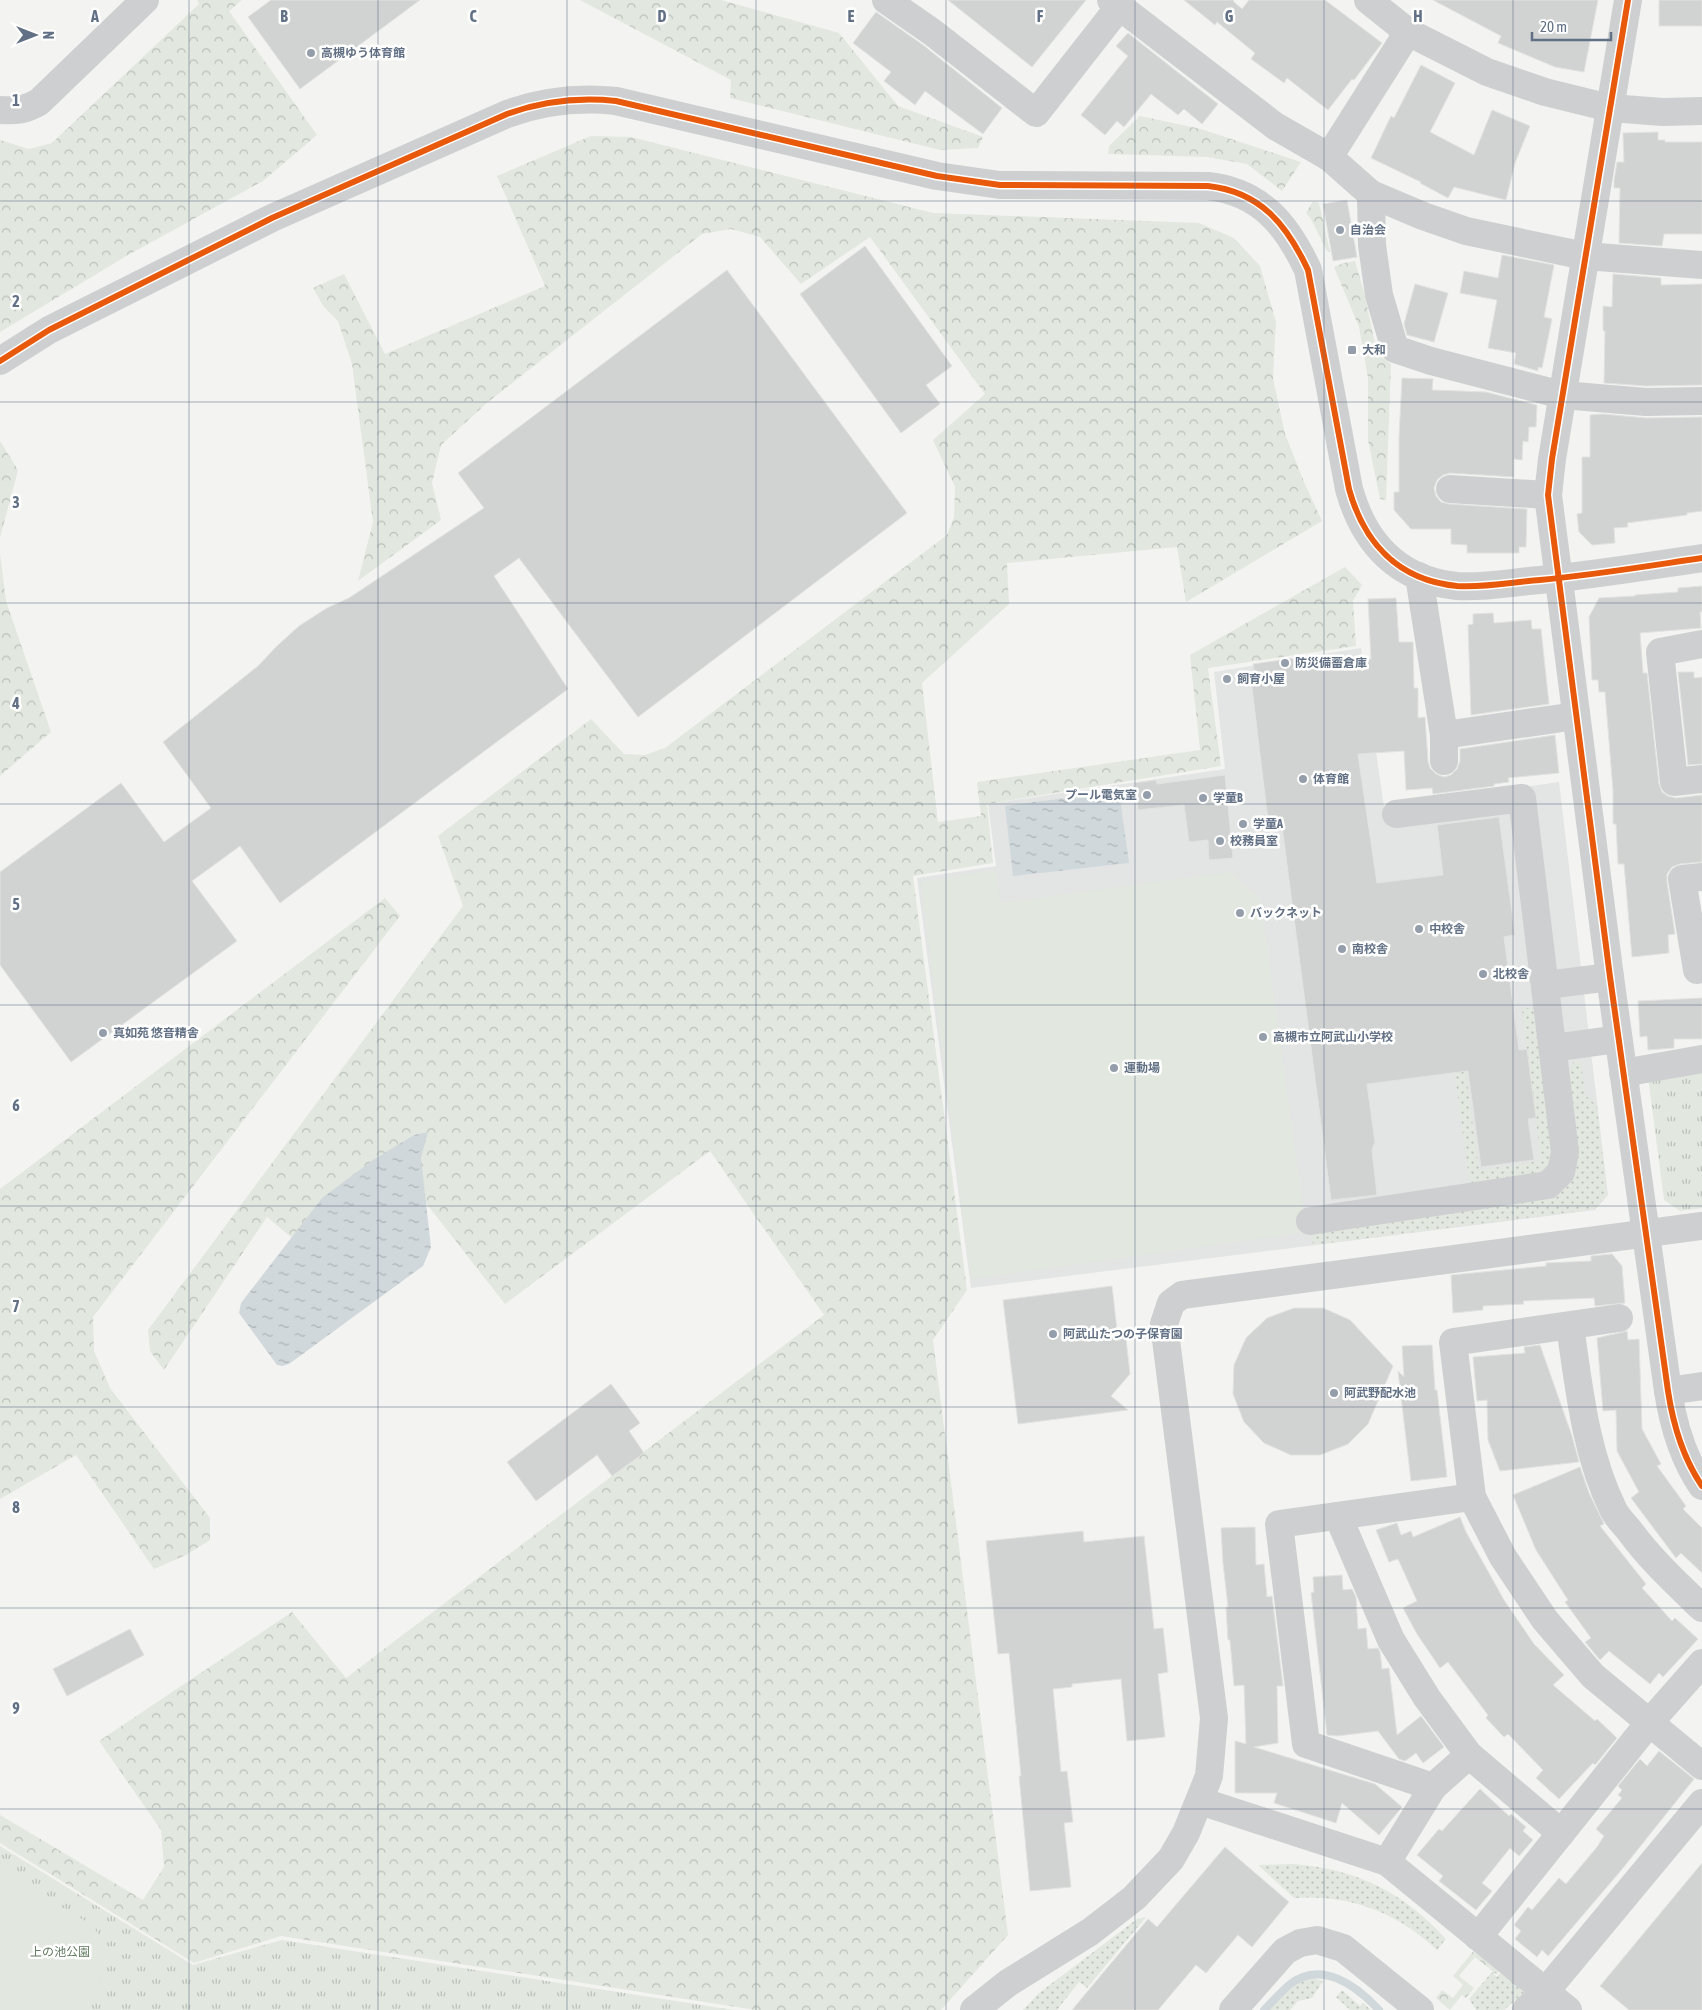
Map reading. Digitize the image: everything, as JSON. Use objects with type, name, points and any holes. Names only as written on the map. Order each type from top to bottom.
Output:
[{"type":"street","points":[[0,110],[18,111],[27,109],[39,102],[145,0]]},
{"type":"street","points":[[886,0],[932,32],[1036,113],[1115,4],[1275,126],[1329,157],[1371,194],[1423,216],[1466,231],[1585,256],[1702,265]]},
{"type":"street","points":[[1368,0],[1408,32],[1487,72],[1545,92],[1610,108],[1663,112],[1702,111]]},
{"type":"street","points":[[1628,0],[1562,394],[1548,495],[1618,1039],[1672,1417],[1690,1469],[1702,1486]]},
{"type":"street","points":[[1329,157],[1408,32]]},
{"type":"street","points":[[0,361],[49,330],[272,218],[507,114],[559,100],[588,99],[631,104],[937,176],[969,181],[1000,185],[1222,188],[1238,192],[1277,219],[1296,244],[1308,270],[1354,508],[1362,525],[1379,548],[1402,567],[1419,576],[1458,586],[1558,578],[1702,558]]},
{"type":"street","points":[[1371,194],[1372,245],[1379,295],[1395,349],[1430,361],[1562,394],[1646,402],[1702,401]]},
{"type":"street","points":[[1450,488],[1548,495]]},
{"type":"street","points":[[1419,576],[1444,748],[1576,716]]},
{"type":"street","points":[[1702,644],[1660,652],[1674,782],[1702,779]]},
{"type":"street","points":[[1310,1221],[1548,1185],[1561,1172],[1566,1152],[1522,798],[1396,814]]},
{"type":"street","points":[[1697,970],[1682,879],[1702,877]]},
{"type":"street","points":[[1546,985],[1610,977]]},
{"type":"street","points":[[1553,1048],[1618,1039]]},
{"type":"street","points":[[1623,1073],[1702,1060]]},
{"type":"street","points":[[974,2010],[1008,1983],[1090,1932],[1134,1898],[1171,1859],[1186,1833],[1209,1776],[1214,1718],[1164,1324],[1171,1303],[1182,1295],[1268,1282],[1646,1235],[1702,1226]]},
{"type":"street","points":[[1619,1318],[1453,1342],[1472,1497],[1504,1556],[1544,1620],[1593,1676],[1702,1766]]},
{"type":"street","points":[[1570,1326],[1585,1421],[1596,1464],[1613,1510],[1640,1545],[1666,1574],[1702,1608]]},
{"type":"street","points":[[1668,1391],[1702,1386]]},
{"type":"street","points":[[1433,1787],[1306,1744],[1279,1524],[1472,1497]]},
{"type":"street","points":[[1338,1516],[1362,1576],[1391,1640],[1428,1698],[1469,1755],[1561,1833]]},
{"type":"street","points":[[1478,1937],[1649,1722],[1702,1663]]},
{"type":"street","points":[[1387,1862],[1433,1787],[1469,1755]]},
{"type":"street","points":[[1200,1801],[1387,1862],[1478,1937],[1536,2001],[1568,2010]]},
{"type":"street","points":[[1536,2001],[1702,1803]]},
{"type":"street","points":[[1233,2010],[1285,1951],[1300,1943],[1317,1940],[1343,1948],[1420,2010]]},
{"type":"shaded area","name":"高槻市立阿武山小学校","points":[[1361,648],[1384,807],[1559,782],[1608,1195],[1595,1210],[971,1288],[917,878],[996,866],[988,804],[1225,769],[1214,672]]},
{"type":"green space","points":[[197,0],[242,0],[229,11],[317,135],[263,181],[128,255],[0,332],[0,140],[29,149],[52,143],[199,4]]},
{"type":"green space","points":[[580,0],[721,0],[839,33],[898,106],[983,137],[978,148],[940,150],[730,98],[731,80]]},
{"type":"green space","points":[[1140,116],[1201,129],[1301,162],[1282,191],[1247,164],[1207,157],[1108,154],[1109,146]]},
{"type":"green space","points":[[591,136],[631,137],[933,213],[1199,223],[1234,238],[1260,266],[1276,322],[1273,378],[1285,434],[1322,521],[1186,602],[1177,547],[1007,563],[1009,604],[922,683],[938,822],[981,816],[977,782],[1200,750],[1190,655],[1345,567],[1362,585],[1353,601],[1356,646],[1208,668],[1221,766],[987,804],[993,863],[913,876],[967,1290],[933,1340],[1008,1935],[941,2010],[756,2010],[281,1936],[194,1963],[0,1843],[0,1815],[143,1900],[164,1867],[161,1830],[99,1741],[292,1612],[346,1678],[824,1315],[710,1151],[505,1304],[393,1161],[291,1237],[267,1217],[164,1370],[150,1351],[148,1330],[463,906],[438,836],[591,719],[624,754],[645,755],[665,748],[947,535],[954,517],[955,487],[933,440],[985,394],[870,237],[801,284],[760,237],[731,229],[702,234],[488,402],[441,445],[432,483],[441,520],[358,581],[373,522],[352,364],[338,321],[324,307],[313,288],[344,274],[385,354],[545,286],[497,176]]},
{"type":"green space","points":[[1313,201],[1319,203],[1330,252],[1327,251],[1306,213]]},
{"type":"green space","points":[[1355,261],[1365,296],[1377,354],[1391,364],[1386,500],[1380,499],[1368,440],[1368,378],[1359,327],[1334,267]]},
{"type":"green space","points":[[0,441],[18,470],[0,538]]},
{"type":"green space","points":[[0,554],[6,601],[51,732],[0,776]]},
{"type":"green space","name":"運動場","points":[[995,870],[1001,903],[1230,872],[1260,899],[1306,1232],[971,1279],[921,882]]},
{"type":"green space","points":[[385,898],[400,916],[93,1317],[94,1351],[110,1388],[210,1518],[210,1540],[186,1555],[154,1569],[76,1455],[0,1499],[0,1189]]},
{"type":"green space","points":[[1522,1008],[1530,1008],[1537,1016],[1552,1162],[1544,1172],[1535,1175],[1470,1185],[1454,1069],[1465,1068],[1479,1170],[1541,1161]]},
{"type":"green space","points":[[1574,1061],[1581,1061],[1585,1095],[1597,1106],[1607,1195],[1595,1209],[1313,1245],[1312,1230],[1566,1182],[1577,1165],[1569,1071]]},
{"type":"green space","points":[[1702,1070],[1702,1208],[1680,1211],[1664,1200],[1648,1077]]},
{"type":"green space","name":"上の池公園","points":[[0,1846],[193,1965],[282,1940],[734,2010],[0,2010]]},
{"type":"green space","points":[[0,1864],[19,1876],[23,1884],[92,1925],[96,1931],[100,1938],[104,1962],[102,1979],[84,2010],[0,2010]]},
{"type":"green space","points":[[1293,1864],[1338,1871],[1377,1886],[1413,1908],[1446,1939],[1437,1950],[1406,1925],[1371,1908],[1334,1899],[1294,1898],[1258,1865]]},
{"type":"green space","points":[[1146,1917],[1087,1988],[1079,1982],[1057,2010],[1023,2010],[1039,1993],[1137,1919]]},
{"type":"green space","points":[[1475,1949],[1500,1970],[1496,1974],[1475,1957],[1459,1976],[1474,1988],[1466,1998],[1462,1995],[1450,2010],[1436,1998],[1442,1990],[1453,1998],[1463,1985],[1453,1976]]},
{"type":"green space","points":[[1502,1971],[1524,1993],[1504,2010],[1476,2010],[1469,1999],[1492,1972],[1497,1977]]},
{"type":"green space","points":[[1312,1978],[1323,1981],[1312,1998],[1298,2001],[1290,2010],[1269,2010],[1293,1987]]},
{"type":"green space","points":[[1342,1990],[1360,2006],[1363,2003],[1371,2010],[1350,2010],[1336,1997]]},
{"type":"water","points":[[1119,791],[1129,863],[1013,876],[1005,806]]},
{"type":"water","points":[[428,1132],[421,1158],[431,1247],[423,1266],[289,1364],[277,1365],[239,1313],[241,1303],[322,1198],[373,1160],[414,1135]]},
{"type":"building","name":"高槻ゆう体育館","points":[[271,0],[420,0],[300,89],[248,17]]},
{"type":"building","points":[[948,0],[1086,0],[1032,67]]},
{"type":"building","points":[[1184,0],[1234,0],[1242,9],[1249,0],[1325,0],[1382,43],[1328,110],[1287,78],[1284,83],[1251,59],[1255,53],[1217,22],[1215,25]]},
{"type":"building","points":[[1433,0],[1598,0],[1584,72],[1555,67],[1498,43],[1501,36]]},
{"type":"building","points":[[1659,0],[1702,0],[1702,26],[1659,26]]},
{"type":"building","points":[[876,12],[923,45],[1002,108],[983,134],[925,91],[915,105],[884,81],[891,72],[853,43]]},
{"type":"building","points":[[1128,33],[1218,104],[1202,124],[1184,109],[1178,115],[1151,94],[1124,127],[1117,121],[1105,135],[1081,115],[1128,56],[1116,46]]},
{"type":"building","points":[[1421,65],[1455,83],[1430,132],[1474,155],[1492,110],[1530,126],[1515,163],[1506,200],[1454,187],[1448,198],[1421,182],[1371,158],[1391,116],[1394,118]]},
{"type":"building","points":[[1658,132],[1658,140],[1665,140],[1665,142],[1702,142],[1702,234],[1664,234],[1662,246],[1619,243],[1620,188],[1614,188],[1614,181],[1617,162],[1624,162],[1623,133]]},
{"type":"building","name":"自治会","points":[[1347,200],[1357,257],[1333,261],[1323,204]]},
{"type":"building","points":[[865,246],[952,366],[926,385],[940,404],[901,433],[800,294]]},
{"type":"building","points":[[1502,255],[1554,265],[1544,317],[1552,319],[1542,368],[1538,367],[1538,371],[1514,364],[1516,353],[1488,348],[1497,300],[1460,293],[1464,271],[1498,278]]},
{"type":"building","points":[[727,270],[907,513],[638,717],[519,558],[494,576],[568,689],[280,903],[240,846],[192,881],[237,941],[71,1062],[0,965],[0,872],[121,783],[164,842],[211,808],[163,742],[258,666],[299,626],[327,608],[349,598],[484,508],[458,473]]},
{"type":"building","points":[[1613,274],[1661,278],[1661,285],[1702,284],[1702,385],[1647,386],[1604,383],[1605,331],[1603,331],[1603,306],[1612,307]]},
{"type":"building","points":[[1415,284],[1448,293],[1434,342],[1407,335],[1404,324]]},
{"type":"building","points":[[1402,378],[1433,379],[1432,390],[1486,392],[1537,405],[1536,427],[1529,427],[1528,442],[1523,441],[1522,460],[1514,459],[1514,477],[1450,473],[1443,475],[1437,480],[1434,488],[1436,496],[1441,502],[1449,504],[1527,509],[1526,547],[1519,547],[1519,553],[1467,553],[1467,545],[1451,544],[1451,529],[1411,529],[1394,510],[1394,492],[1399,492]]},
{"type":"building","points":[[1603,414],[1646,418],[1702,417],[1702,511],[1687,513],[1687,515],[1627,523],[1628,527],[1614,528],[1615,543],[1592,545],[1579,532],[1577,514],[1582,513],[1582,457],[1590,457],[1590,415]]},
{"type":"building","points":[[1702,586],[1701,628],[1640,633],[1643,673],[1647,673],[1659,784],[1662,792],[1668,796],[1676,798],[1702,795],[1702,862],[1680,864],[1672,867],[1667,874],[1675,934],[1668,935],[1669,953],[1632,957],[1624,864],[1618,864],[1616,824],[1613,824],[1613,791],[1605,692],[1599,692],[1598,680],[1592,680],[1589,617],[1599,598],[1678,592],[1678,588]]},
{"type":"building","points":[[1396,598],[1399,642],[1413,642],[1414,688],[1418,688],[1418,718],[1425,717],[1428,761],[1430,768],[1436,774],[1444,777],[1451,775],[1457,769],[1460,761],[1460,749],[1555,735],[1559,773],[1508,778],[1509,782],[1494,784],[1494,786],[1433,794],[1432,788],[1406,790],[1404,751],[1358,754],[1377,883],[1443,875],[1437,825],[1499,817],[1515,935],[1504,937],[1519,1050],[1527,1049],[1536,1118],[1528,1119],[1534,1160],[1481,1167],[1468,1071],[1367,1084],[1375,1142],[1372,1150],[1377,1195],[1331,1200],[1281,819],[1268,820],[1250,672],[1254,671],[1253,664],[1317,655],[1318,666],[1371,659],[1368,599]]},
{"type":"building","points":[[1493,613],[1494,623],[1531,620],[1532,629],[1541,629],[1549,704],[1471,715],[1468,625],[1473,624],[1473,614]]},
{"type":"building","points":[[1678,672],[1694,672],[1694,678],[1702,677],[1702,764],[1688,765]]},
{"type":"building","points":[[1225,775],[1233,858],[1209,860],[1208,840],[1189,842],[1184,805],[1138,810],[1135,783],[1156,780],[1157,784]]},
{"type":"building","points":[[1702,998],[1702,1039],[1674,1039],[1674,1048],[1648,1050],[1647,1036],[1640,1037],[1638,1001]]},
{"type":"building","points":[[1612,1254],[1622,1266],[1625,1303],[1595,1306],[1594,1298],[1523,1301],[1524,1304],[1483,1306],[1483,1310],[1453,1313],[1451,1275],[1546,1266],[1546,1263],[1591,1261],[1591,1256]]},
{"type":"building","points":[[1112,1286],[1118,1338],[1126,1338],[1130,1374],[1111,1396],[1128,1410],[1018,1424],[1003,1300]]},
{"type":"building","points":[[1294,1308],[1323,1308],[1350,1320],[1393,1366],[1368,1424],[1348,1444],[1320,1455],[1291,1455],[1264,1443],[1244,1422],[1233,1394],[1234,1365],[1246,1338],[1267,1318]]},
{"type":"building","points":[[1627,1331],[1628,1340],[1639,1339],[1642,1429],[1661,1464],[1657,1466],[1686,1506],[1683,1509],[1702,1528],[1702,1573],[1681,1553],[1676,1558],[1631,1498],[1639,1492],[1617,1451],[1616,1410],[1603,1411],[1597,1338]]},
{"type":"building","points":[[1432,1345],[1435,1390],[1437,1390],[1447,1477],[1411,1481],[1398,1371],[1404,1377],[1402,1346]]},
{"type":"building","points":[[1540,1345],[1572,1436],[1579,1462],[1500,1471],[1488,1440],[1487,1400],[1477,1401],[1473,1357],[1525,1353],[1524,1347]]},
{"type":"building","points":[[611,1384],[640,1423],[629,1431],[644,1453],[612,1476],[597,1455],[536,1501],[507,1462]]},
{"type":"building","points":[[1580,1467],[1589,1493],[1604,1524],[1600,1526],[1646,1584],[1642,1588],[1672,1621],[1675,1618],[1698,1639],[1663,1677],[1659,1673],[1650,1684],[1609,1651],[1600,1660],[1585,1642],[1591,1638],[1565,1602],[1568,1600],[1536,1550],[1513,1495]]},
{"type":"building","points":[[1460,1517],[1466,1532],[1504,1600],[1534,1644],[1564,1675],[1553,1685],[1595,1721],[1597,1719],[1617,1738],[1595,1765],[1593,1763],[1559,1799],[1536,1778],[1543,1770],[1508,1734],[1504,1737],[1486,1718],[1488,1715],[1448,1662],[1440,1668],[1417,1634],[1403,1608],[1417,1601],[1398,1559],[1389,1562],[1376,1530],[1397,1523],[1401,1535],[1411,1531],[1413,1537]]},
{"type":"building","points":[[1255,1527],[1256,1565],[1264,1564],[1267,1597],[1272,1596],[1283,1686],[1277,1686],[1278,1743],[1254,1747],[1375,1784],[1402,1807],[1379,1835],[1342,1803],[1336,1823],[1274,1803],[1277,1793],[1235,1793],[1235,1741],[1246,1744],[1244,1685],[1234,1686],[1230,1640],[1228,1640],[1226,1607],[1228,1607],[1221,1528]]},
{"type":"building","points":[[1083,1531],[1084,1542],[1144,1536],[1154,1629],[1163,1628],[1168,1672],[1158,1674],[1165,1737],[1127,1741],[1121,1679],[1072,1684],[1072,1687],[1053,1689],[1061,1772],[1067,1771],[1073,1822],[1064,1823],[1071,1887],[1030,1891],[1009,1653],[998,1654],[986,1541]]},
{"type":"building","points":[[1342,1575],[1343,1590],[1352,1589],[1356,1597],[1358,1629],[1366,1628],[1368,1649],[1378,1648],[1382,1669],[1389,1668],[1397,1735],[1421,1716],[1444,1747],[1423,1763],[1416,1753],[1405,1761],[1399,1759],[1378,1731],[1337,1736],[1327,1735],[1311,1593],[1314,1592],[1313,1577]]},
{"type":"building","points":[[130,1629],[144,1655],[67,1696],[53,1669]]},
{"type":"building","points":[[1659,1751],[1694,1779],[1623,1868],[1548,1956],[1542,1950],[1537,1957],[1515,1939],[1521,1931],[1514,1925],[1528,1907],[1532,1910],[1559,1878],[1566,1884],[1597,1847],[1604,1836],[1596,1829],[1622,1798],[1618,1795],[1622,1790],[1618,1786],[1640,1759],[1647,1766]]},
{"type":"building","points":[[1480,1789],[1509,1816],[1511,1814],[1526,1827],[1523,1831],[1533,1840],[1519,1856],[1510,1848],[1482,1883],[1492,1891],[1476,1910],[1439,1881],[1443,1876],[1417,1855],[1439,1829],[1442,1831]]},
{"type":"building","points":[[1225,1847],[1289,1902],[1252,1947],[1238,1935],[1206,1973],[1196,1965],[1158,2010],[1072,2010],[1148,1919],[1157,1927]]},
{"type":"building","points":[[1702,1863],[1702,2010],[1629,2010],[1600,1986]]},
{"type":"waterway","points":[[1264,2010],[1289,1985],[1301,1978],[1313,1975],[1326,1975],[1338,1979],[1360,1992],[1379,2010]]},
{"type":"cycle path","points":[[1628,0],[1552,459],[1548,495],[1610,977],[1668,1391],[1673,1416],[1684,1452],[1702,1486]]},
{"type":"cycle path","points":[[0,361],[49,330],[272,218],[507,114],[561,101],[616,101],[937,176],[1000,185],[1208,186],[1227,189],[1243,195],[1270,213],[1281,225],[1308,270],[1349,489],[1364,526],[1386,556],[1417,576],[1457,586],[1478,586],[1580,576],[1702,558]]},
{"type":"place","name":"高槻ゆう体育館","points":[[311,53]]},
{"type":"place","name":"自治会","points":[[1340,230]]},
{"type":"place","name":"大和","points":[[1352,350]]},
{"type":"place","name":"防災備蓄倉庫","points":[[1285,663]]},
{"type":"place","name":"飼育小屋","points":[[1227,679]]},
{"type":"place","name":"体育館","points":[[1303,779]]},
{"type":"place","name":"プール電気室","points":[[1147,795]]},
{"type":"place","name":"学童B","points":[[1203,798]]},
{"type":"place","name":"学童A","points":[[1243,824]]},
{"type":"place","name":"校務員室","points":[[1220,841]]},
{"type":"place","name":"バックネット","points":[[1240,913]]},
{"type":"place","name":"中校舎","points":[[1419,929]]},
{"type":"place","name":"南校舎","points":[[1342,949]]},
{"type":"place","name":"北校舎","points":[[1483,974]]},
{"type":"place","name":"真如苑 悠音精舎","points":[[103,1033]]},
{"type":"place","name":"高槻市立阿武山小学校","points":[[1263,1037]]},
{"type":"place","name":"運動場","points":[[1114,1068]]},
{"type":"place","name":"阿武山たつの子保育園","points":[[1053,1334]]},
{"type":"place","name":"阿武野配水池","points":[[1334,1393]]}]
